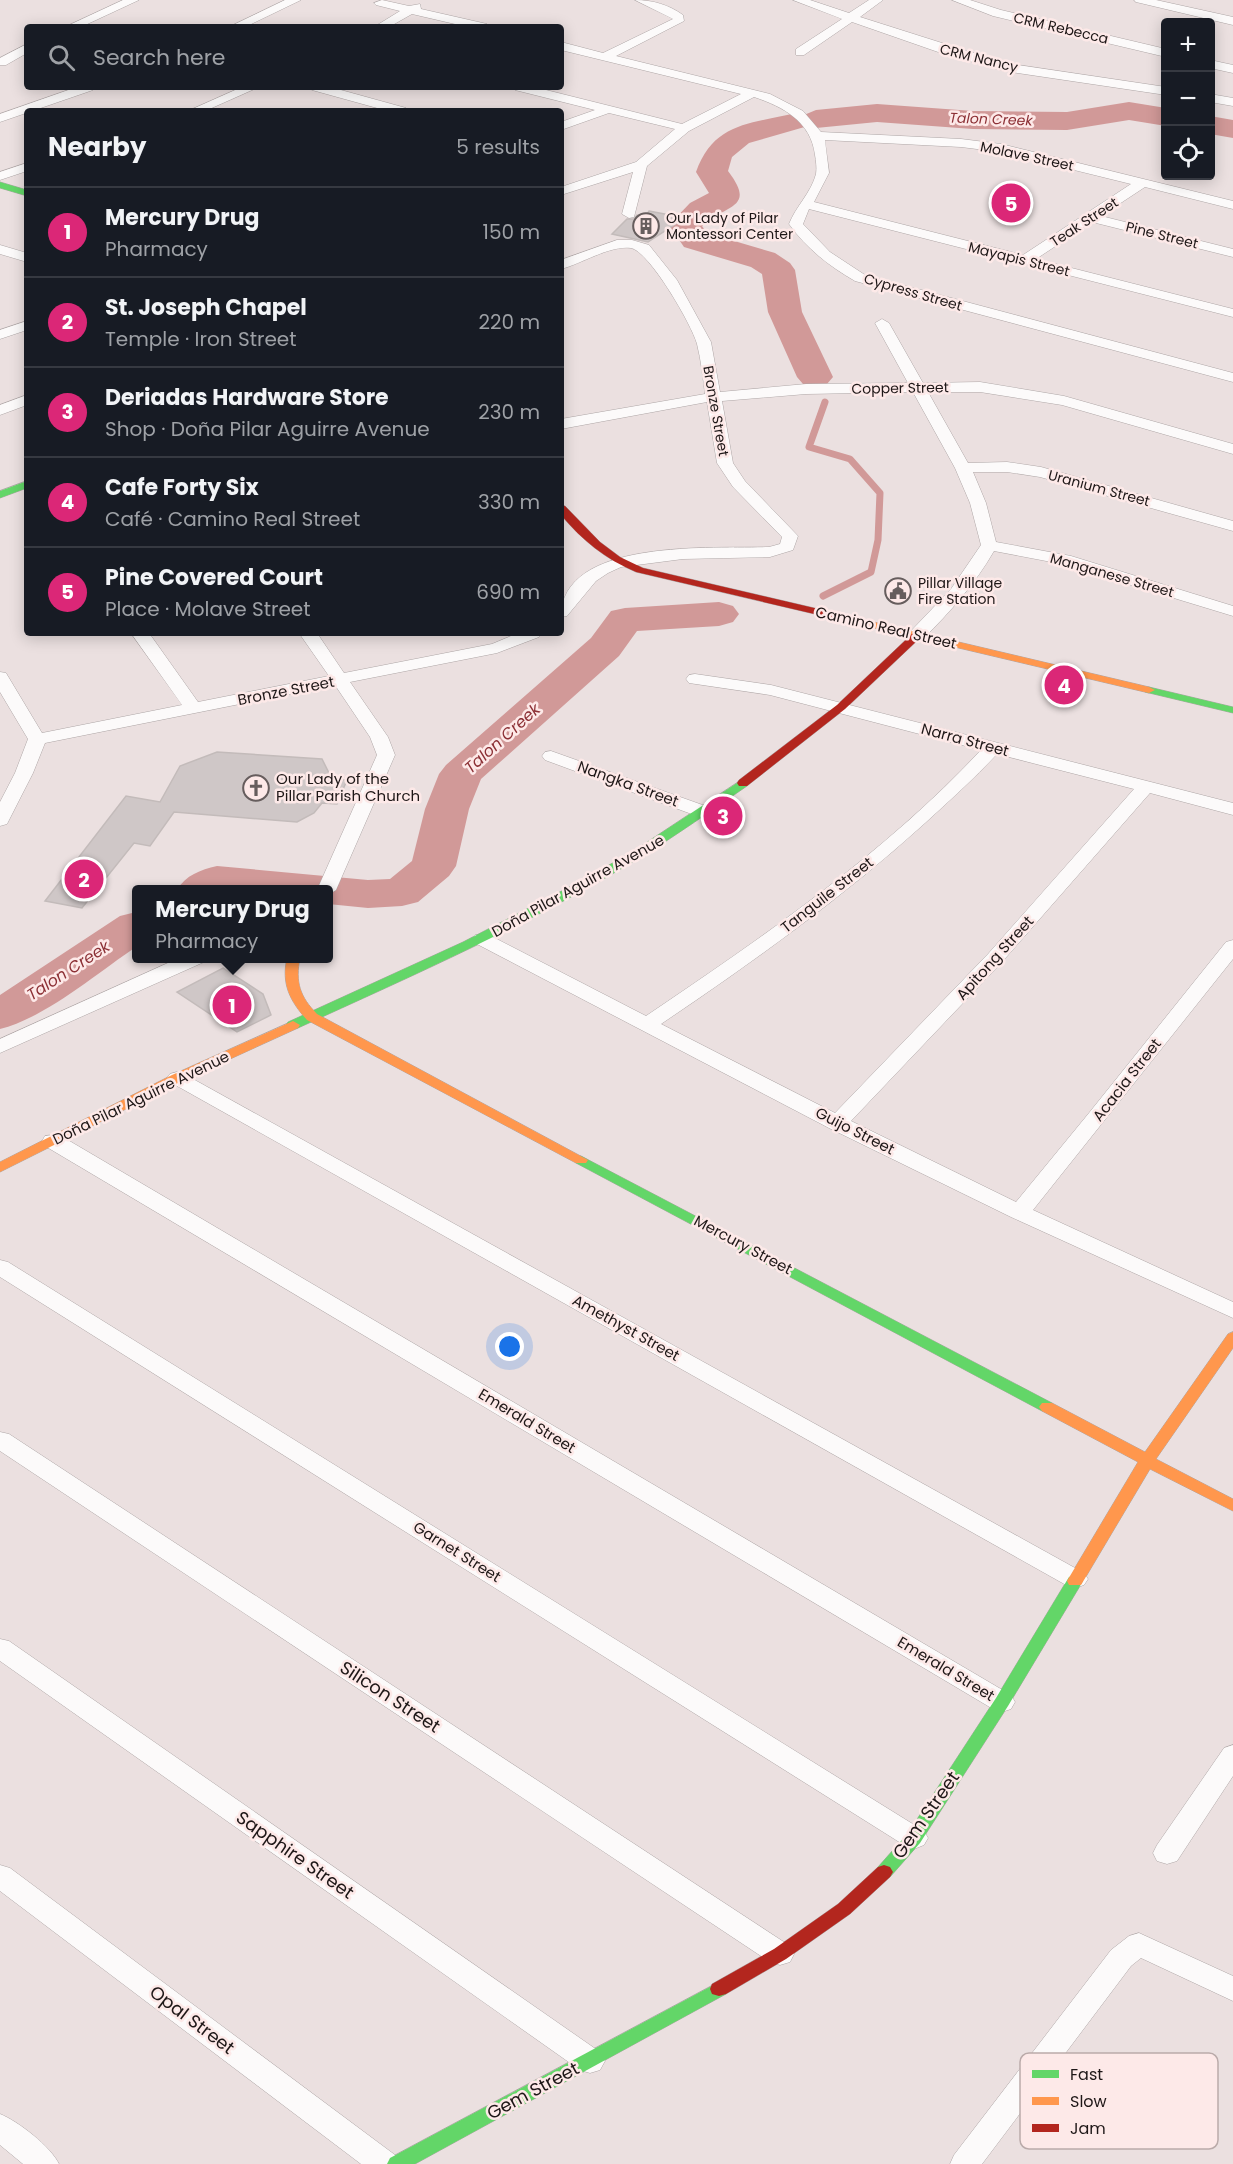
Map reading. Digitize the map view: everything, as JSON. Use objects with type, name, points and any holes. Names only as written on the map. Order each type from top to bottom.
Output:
[{"type":"street","points":[[78,24],[133,0]]},
{"type":"street","points":[[242,24],[295,0]]},
{"type":"street","points":[[385,24],[429,0]]},
{"type":"street","points":[[606,56],[678,21],[679,18],[672,13],[641,0]]},
{"type":"street","name":"CRM Nancy","points":[[799,0],[945,50],[1004,67],[1161,91]]},
{"type":"street","points":[[800,52],[877,0]]},
{"type":"street","name":"CRM Rebecca","points":[[958,0],[997,13],[1161,52]]},
{"type":"street","points":[[1140,0],[1233,21]]},
{"type":"street","points":[[380,3],[470,24]]},
{"type":"street","name":"Cypress Street","points":[[564,47],[753,93],[775,100],[808,121],[822,149],[823,173],[796,224],[801,232],[845,269],[860,278],[1233,378]]},
{"type":"street","points":[[19,66],[2,62],[24,50]]},
{"type":"street","points":[[1215,65],[1233,69]]},
{"type":"street","points":[[29,108],[80,90]]},
{"type":"street","points":[[201,108],[246,90]]},
{"type":"street","points":[[327,90],[391,108]]},
{"type":"street","points":[[531,90],[684,128]]},
{"type":"street","points":[[564,190],[641,165],[684,128],[753,93]]},
{"type":"street","points":[[1215,99],[1233,102]]},
{"type":"street","points":[[564,125],[608,109]]},
{"type":"street","points":[[0,118],[24,110]]},
{"type":"street","name":"Molave Street","points":[[817,136],[961,143],[1001,148],[1233,205]]},
{"type":"street","points":[[629,214],[641,165]]},
{"type":"street","points":[[0,176],[24,168]]},
{"type":"street","name":"Teak Street","points":[[1025,260],[1142,183]]},
{"type":"street","points":[[0,185],[24,192]]},
{"type":"street","name":"Mayapis Street","points":[[805,204],[1233,314]]},
{"type":"street","name":"Pine Street","points":[[1091,218],[1233,253]]},
{"type":"street","name":"Bronze Street","points":[[564,264],[606,247],[632,244],[644,248],[651,254],[670,280],[704,342],[725,463],[739,484],[790,536],[787,547],[770,552],[650,558],[617,562],[588,579],[564,608]]},
{"type":"street","points":[[0,249],[24,257]]},
{"type":"street","points":[[882,323],[920,387],[963,468],[978,503],[989,545]]},
{"type":"street","points":[[3,332],[24,326]]},
{"type":"street","name":"Copper Street","points":[[564,423],[712,397],[806,389],[980,387],[1022,392],[1064,401],[1233,449]]},
{"type":"street","points":[[0,410],[24,401]]},
{"type":"street","name":"Uranium Street","points":[[963,468],[1007,467],[1041,472],[1233,526]]},
{"type":"street","points":[[0,495],[24,485]]},
{"type":"street","name":"Camino Real Street","points":[[564,511],[599,551],[617,562],[686,582],[1233,710]]},
{"type":"street","name":"Manganese Street","points":[[989,545],[1065,560],[1233,611]]},
{"type":"street","name":"Doña Pilar Aguirre Avenue","points":[[0,1168],[177,1078],[482,939],[597,879],[650,848],[704,812],[841,707],[948,605],[974,572],[989,545]]},
{"type":"street","points":[[142,636],[193,708]]},
{"type":"street","points":[[310,636],[379,737],[386,754],[328,885]]},
{"type":"street","points":[[488,636],[497,648]]},
{"type":"street","name":"Bronze Street","points":[[36,740],[497,648],[525,636]]},
{"type":"street","points":[[0,677],[36,740],[24,773],[0,820]]},
{"type":"street","name":"Narra Street","points":[[695,679],[771,690],[1233,808]]},
{"type":"street","name":"Tanguile Street","points":[[647,1024],[732,969],[801,918],[886,848],[993,747]]},
{"type":"street","name":"Nangka Street","points":[[552,756],[704,812]]},
{"type":"street","name":"Apitong Street","points":[[837,1123],[925,1035],[1004,951],[1146,787]]},
{"type":"street","name":"Guijo Street","points":[[482,939],[837,1123],[1019,1212],[1233,1311]]},
{"type":"street","name":"Acacia Street","points":[[1019,1212],[1097,1118],[1233,946]]},
{"type":"street","points":[[0,1047],[186,963]]},
{"type":"street","name":"Mercury Street","points":[[292,963],[289,973],[291,991],[300,1006],[312,1017],[1233,1506]]},
{"type":"street","name":"Amethyst Street","points":[[177,1078],[1075,1579]]},
{"type":"street","name":"Emerald Street","points":[[53,1141],[1002,1702]]},
{"type":"street","name":"Garnet Street","points":[[0,1267],[914,1838]]},
{"type":"street","name":"Gem Street","points":[[397,2164],[590,2061],[780,1954],[844,1910],[896,1860],[914,1838],[1002,1702],[1148,1459],[1233,1337]]},
{"type":"street","name":"Silicon Street","points":[[0,1440],[780,1954]]},
{"type":"street","name":"Sapphire Street","points":[[0,1648],[590,2061]]},
{"type":"street","points":[[1167,1854],[1233,1755]]},
{"type":"street","name":"Opal Street","points":[[0,1876],[384,2164]]},
{"type":"street","points":[[1049,2053],[1121,1958],[1139,1944],[1233,1989]]},
{"type":"street","points":[[964,2164],[1020,2091]]},
{"type":"street","points":[[0,2127],[44,2164]]},
{"type":"building","name":"Our Lady of Pilar Montessori Center","points":[[649,211],[685,218],[648,242],[612,234],[627,219],[634,219],[637,215],[645,217]]},
{"type":"building","name":"Our Lady of the Pillar Parish Church","points":[[217,752],[322,759],[332,779],[347,780],[337,804],[322,803],[314,813],[297,822],[174,812],[150,846],[134,843],[82,908],[45,901],[126,796],[160,802],[180,766]]},
{"type":"building","points":[[223,968],[263,994],[271,1015],[237,1032],[177,992]]},
{"type":"waterway","name":"Talon Creek","points":[[816,119],[877,113],[973,120],[1067,121],[1129,111],[1161,116]]},
{"type":"waterway","name":"Talon Creek","points":[[796,122],[738,136],[718,154],[712,172],[725,189],[725,197],[701,210],[685,225],[695,240],[763,260],[778,270],[785,312],[815,377]]},
{"type":"waterway","name":"Talon Creek","points":[[1215,126],[1233,129]]},
{"type":"waterway","name":"Talon Creek","points":[[823,596],[871,572],[878,540],[880,493],[850,459],[809,447],[825,402]]},
{"type":"waterway","name":"Talon Creek","points":[[333,890],[368,894],[402,892],[433,866],[447,809],[461,774],[605,647],[625,620],[719,614]]},
{"type":"waterway","name":"Talon Creek","points":[[208,885],[217,880],[270,885]]},
{"type":"waterway","name":"Talon Creek","points":[[0,1015],[28,999],[132,929]]},
{"type":"traffic: fast","points":[[0,185],[24,192]]},
{"type":"traffic: fast","points":[[0,495],[24,485]]},
{"type":"traffic: fast","points":[[1149,690],[1233,710]]},
{"type":"traffic: fast","points":[[293,1025],[410,972],[581,886],[690,820],[743,783]]},
{"type":"traffic: fast","points":[[581,1160],[1047,1407]]},
{"type":"traffic: fast","points":[[884,1872],[914,1838],[1002,1702],[1075,1581]]},
{"type":"traffic: fast","points":[[397,2164],[719,1989]]},
{"type":"traffic: slow","points":[[857,621],[1149,690]]},
{"type":"traffic: slow","points":[[293,963],[291,983],[293,990],[300,1004],[312,1017],[581,1160]]},
{"type":"traffic: slow","points":[[0,1168],[177,1078],[293,1025]]},
{"type":"traffic: slow","points":[[1075,1581],[1148,1459],[1233,1337]]},
{"type":"traffic: slow","points":[[1047,1407],[1233,1506]]},
{"type":"traffic: jam","points":[[564,512],[596,545],[616,559],[640,570],[857,621]]},
{"type":"traffic: jam","points":[[743,783],[841,707],[917,635]]},
{"type":"traffic: jam","points":[[719,1989],[780,1954],[844,1909],[884,1872]]},
{"type":"place","name":"Pine Covered Court","points":[[1011,203]]},
{"type":"place","name":"Our Lady of Pilar Montessori Center","points":[[646,226]]},
{"type":"place","name":"Pillar Village Fire Station","points":[[898,591]]},
{"type":"place","name":"Cafe Forty Six","points":[[1064,685]]},
{"type":"place","name":"Our Lady of the Pillar Parish Church","points":[[256,788]]},
{"type":"place","name":"Deriadas Hardware Store","points":[[723,816]]},
{"type":"place","name":"St. Joseph Chapel","points":[[84,879]]},
{"type":"place","name":"Mercury Drug","points":[[232,1005]]}]
